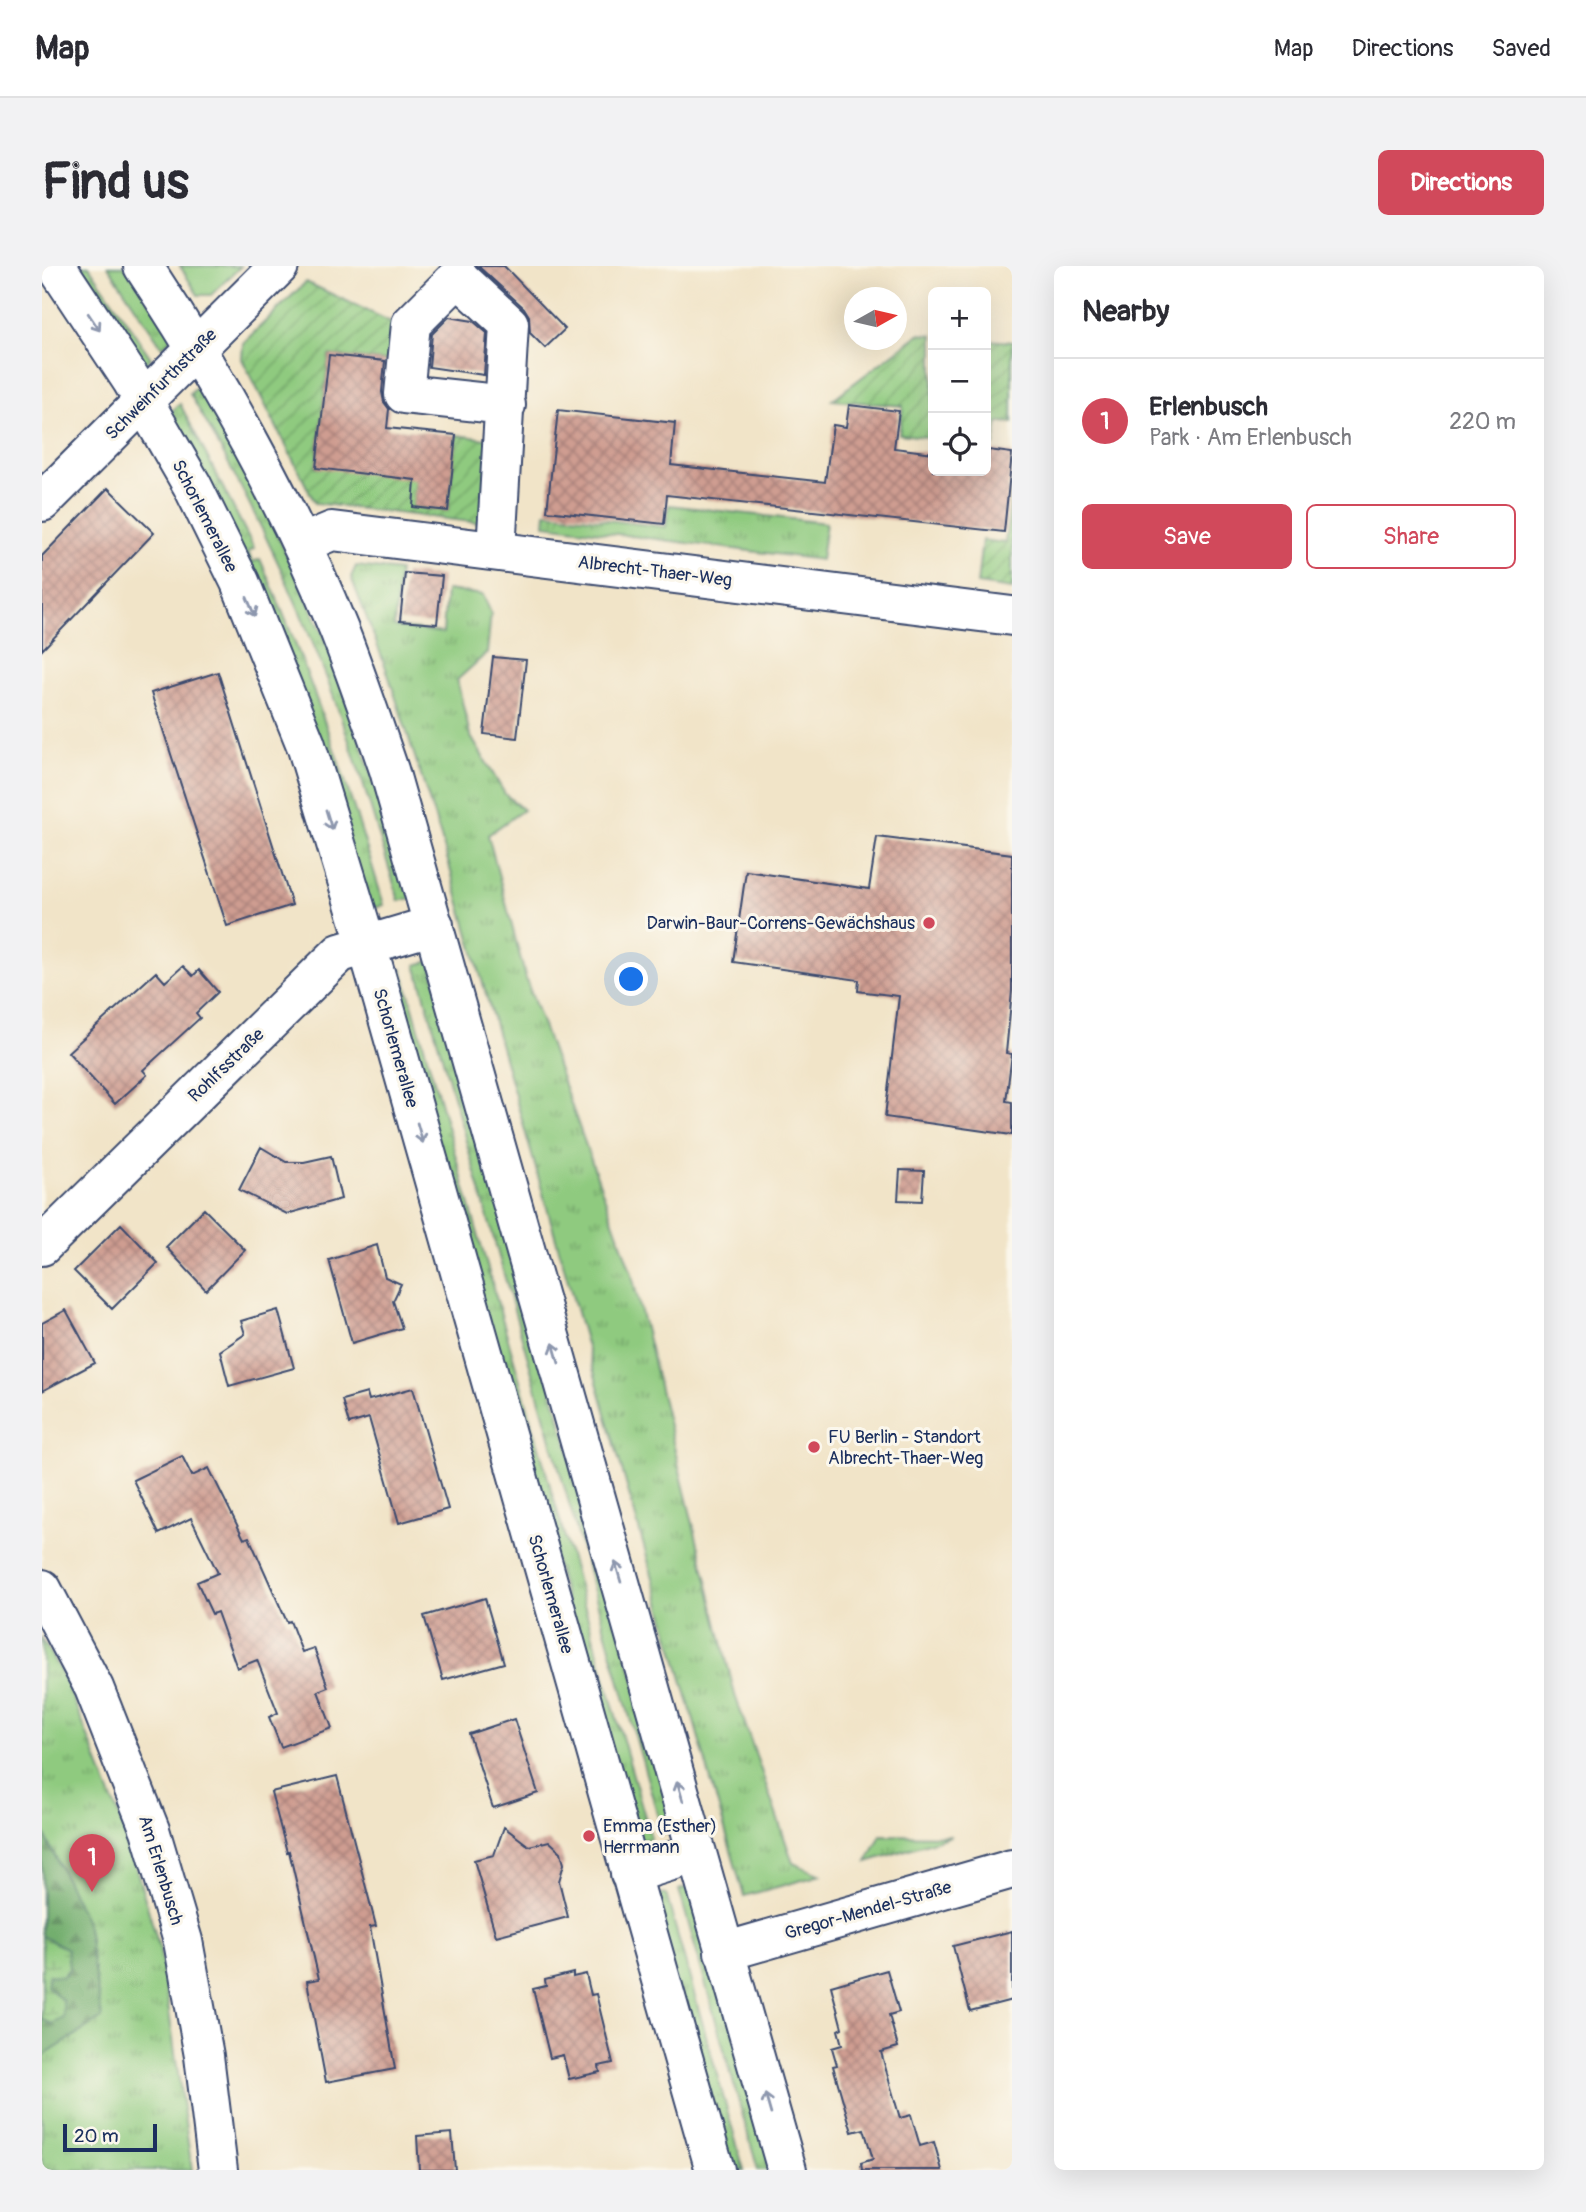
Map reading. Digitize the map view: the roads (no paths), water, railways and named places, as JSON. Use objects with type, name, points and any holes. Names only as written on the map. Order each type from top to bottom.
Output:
[{"type":"street","name":"Schorlemerallee","points":[[55,266],[97,326],[198,497],[240,582],[306,745],[366,945],[715,2170]]},
{"type":"street","points":[[142,266],[197,348],[254,451],[301,544],[339,629],[365,699],[389,770],[434,925],[787,2170]]},
{"type":"street","name":"Schweinfurthstraße","points":[[42,502],[279,266]]},
{"type":"street","points":[[496,551],[506,405]]},
{"type":"street","name":"Albrecht-Thaer-Weg","points":[[301,544],[332,531],[1012,616]]},
{"type":"street","name":"Rohlfsstraße","points":[[42,1246],[340,953],[434,925]]},
{"type":"street","name":"Am Erlenbusch","points":[[42,1589],[94,1688],[150,1830],[183,1941],[204,2056],[218,2170]]},
{"type":"street","points":[[630,1874],[697,1853]]},
{"type":"street","name":"Gregor-Mendel-Straße","points":[[724,1952],[1012,1869]]},
{"type":"place","name":"Darwin-Baur-Correns-Gewächshaus","points":[[929,923]]},
{"type":"place","name":"FU Berlin - Standort Albrecht-Thaer-Weg","points":[[814,1447]]},
{"type":"place","name":"Emma (Esther) Herrmann","points":[[589,1836]]},
{"type":"place","name":"Erlenbusch","points":[[92,1892]]}]
